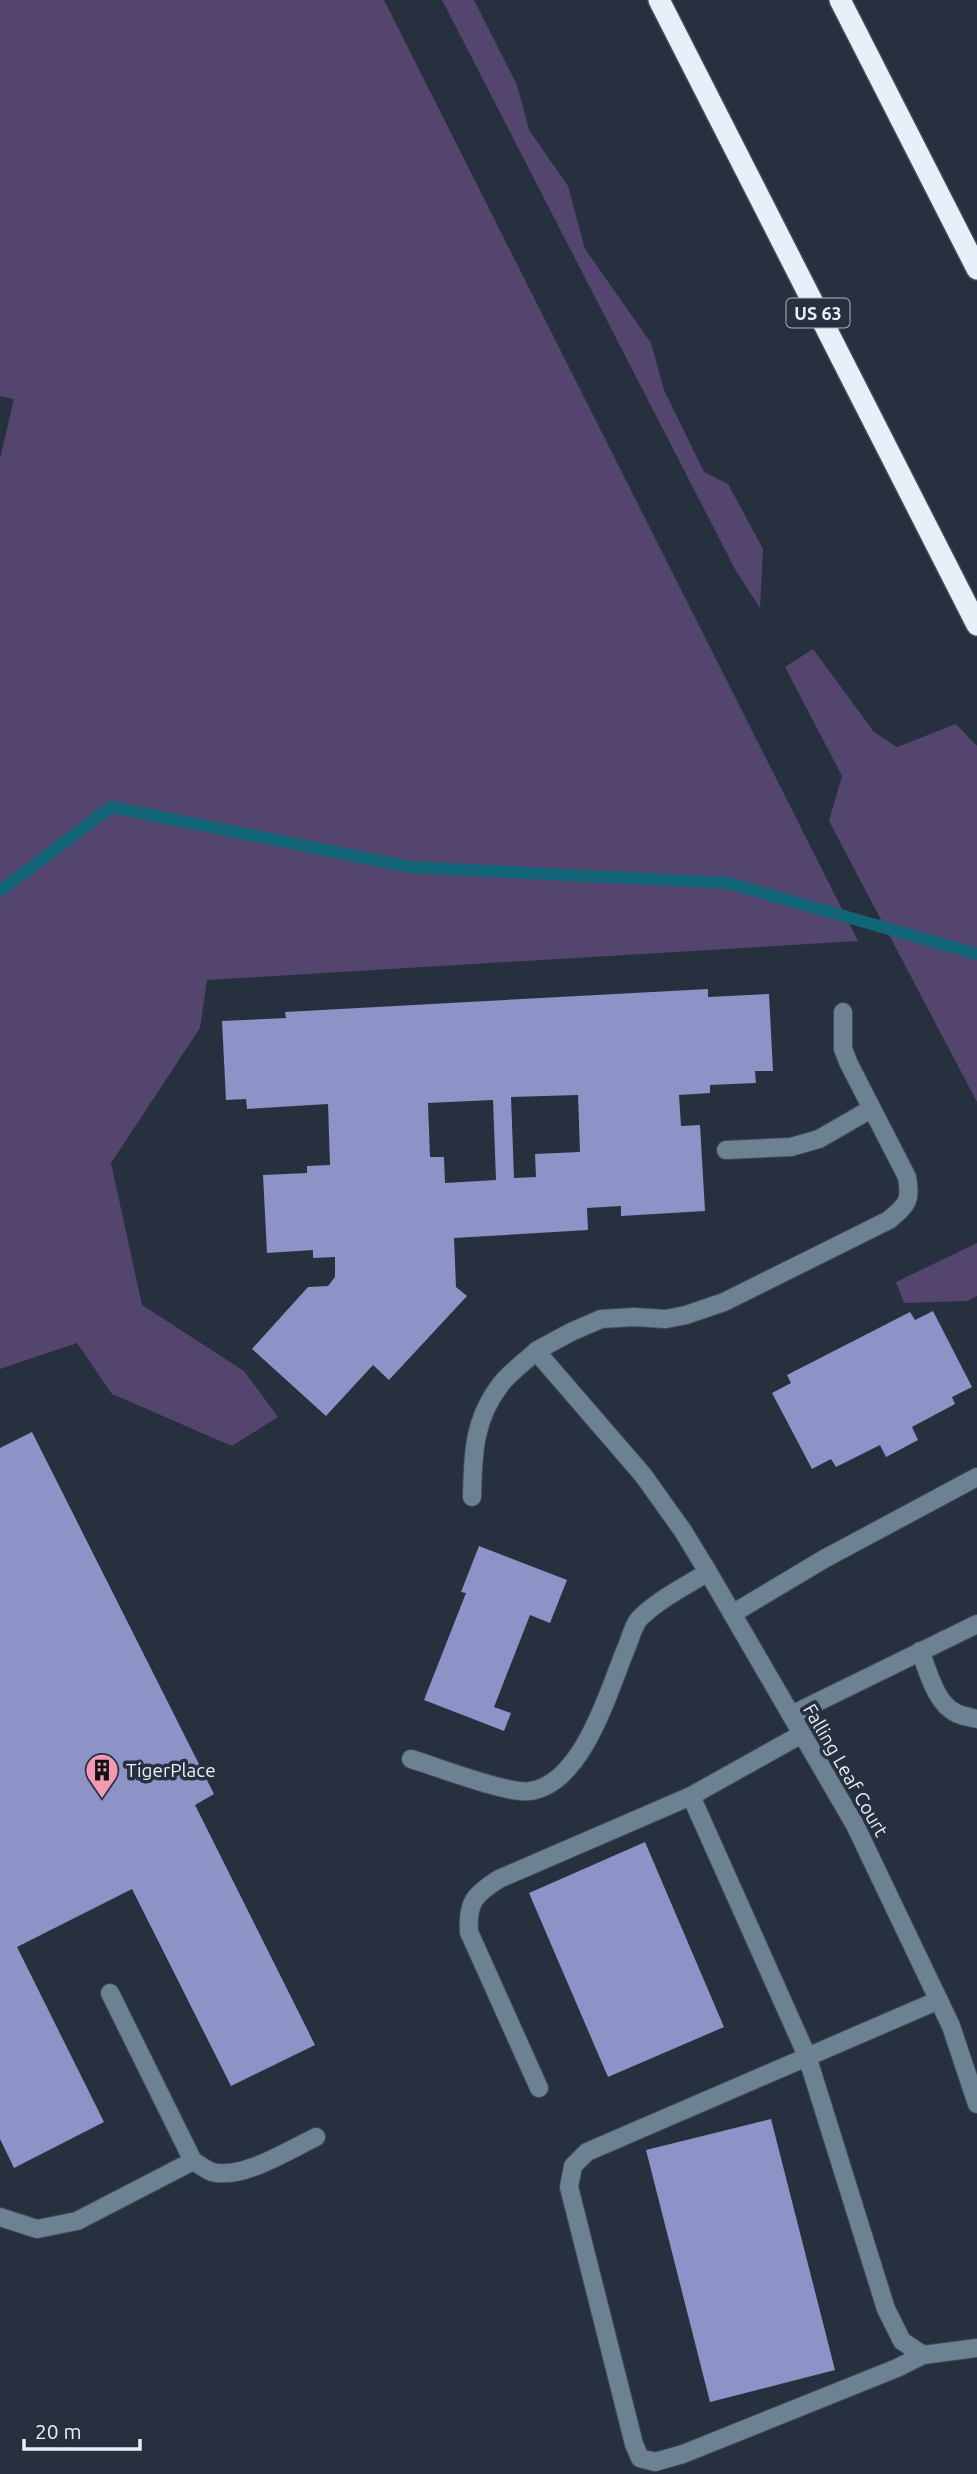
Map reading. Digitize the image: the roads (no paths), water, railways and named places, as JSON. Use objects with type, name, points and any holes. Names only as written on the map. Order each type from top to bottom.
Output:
[{"type":"highway","name":"US 63","points":[[659,0],[977,625]]},
{"type":"highway","points":[[840,0],[977,269]]},
{"type":"street","points":[[472,1497],[474,1441],[484,1410],[501,1383],[536,1351],[601,1320],[634,1317],[666,1319],[724,1302],[890,1220],[902,1208],[910,1195],[907,1177],[843,1049],[843,1012]]},
{"type":"street","points":[[726,1150],[791,1147],[819,1139],[871,1109]]},
{"type":"street","name":"Falling Leaf Court","points":[[536,1351],[643,1475],[708,1572],[855,1825],[951,2026],[977,2105]]},
{"type":"street","points":[[732,1614],[824,1559],[977,1477]]},
{"type":"street","points":[[411,1759],[508,1789],[527,1792],[542,1788],[562,1775],[576,1759],[591,1733],[639,1618],[708,1572]]},
{"type":"street","points":[[791,1715],[977,1625]]},
{"type":"street","points":[[920,1651],[939,1696],[948,1707],[954,1712],[977,1719]]},
{"type":"street","points":[[539,2088],[469,1932],[468,1915],[472,1900],[482,1889],[499,1879],[691,1797],[802,1734]]},
{"type":"street","points":[[691,1797],[807,2056],[886,2309],[902,2341],[923,2355]]},
{"type":"street","points":[[110,1993],[193,2161],[211,2172],[243,2171],[316,2137]]},
{"type":"street","points":[[939,2000],[587,2152],[573,2166],[569,2187],[634,2444],[640,2458],[655,2462],[674,2456],[897,2368],[923,2355],[977,2348]]},
{"type":"street","points":[[0,2217],[37,2229],[77,2221],[193,2161]]},
{"type":"waterway","points":[[0,891],[111,807],[410,867],[728,883],[977,954]]},
{"type":"place","name":"TigerPlace","points":[[102,1800]]}]
